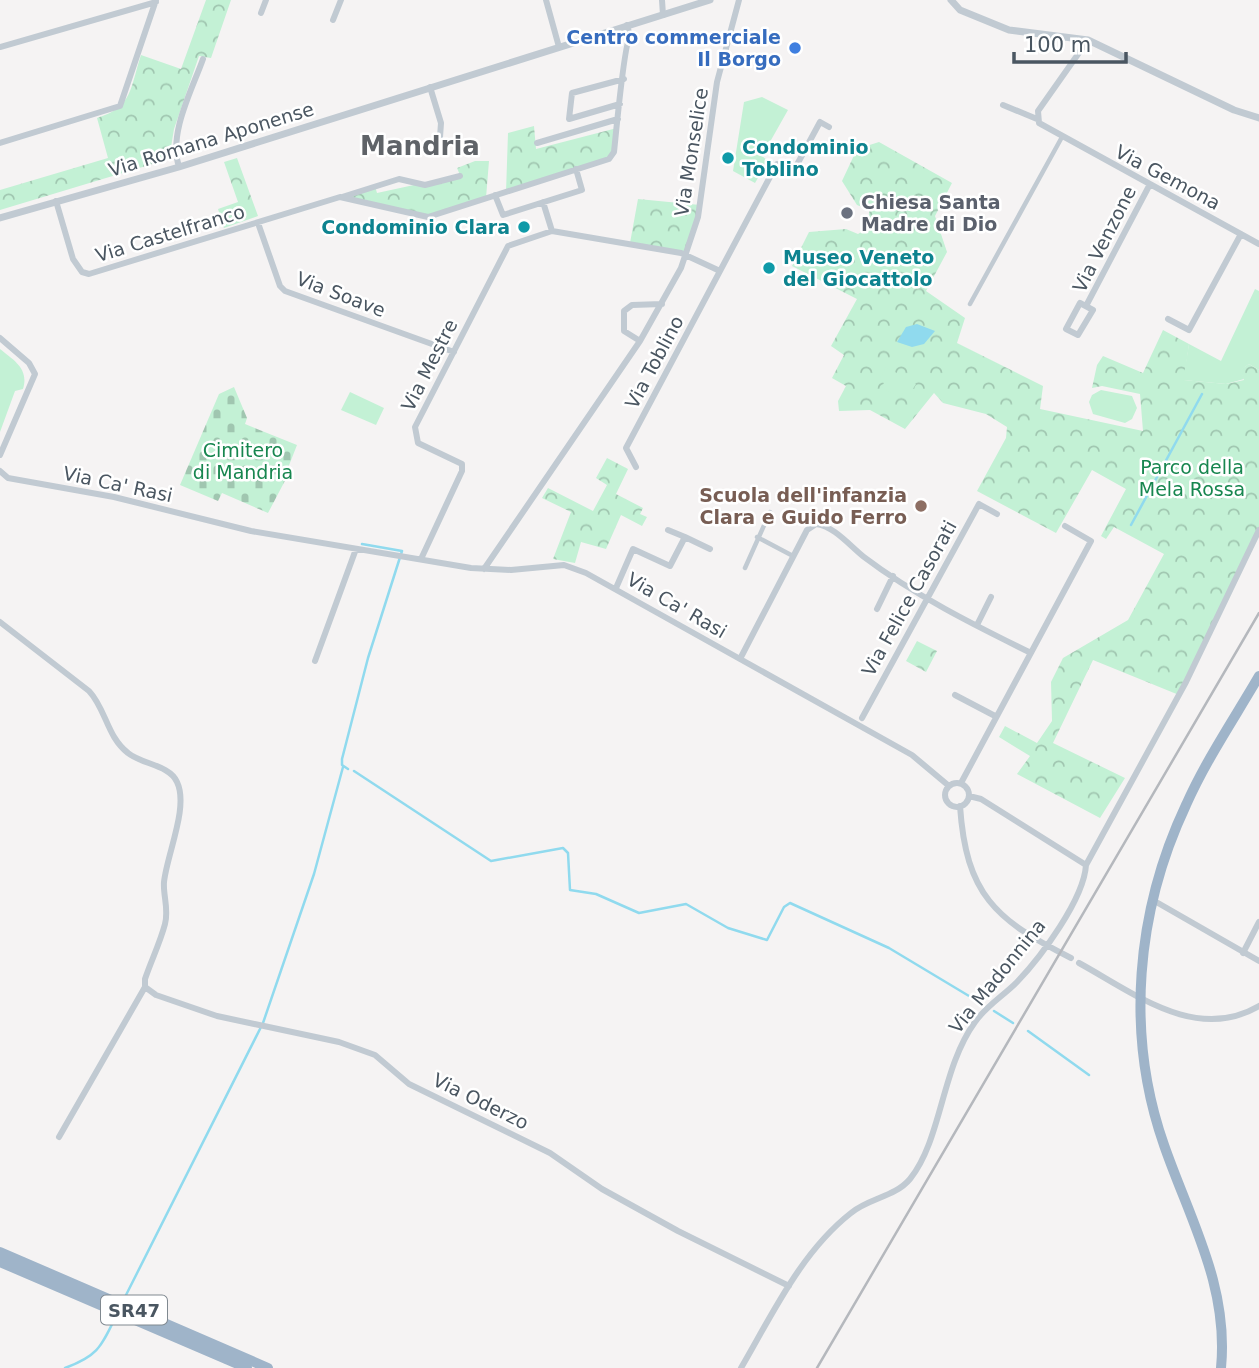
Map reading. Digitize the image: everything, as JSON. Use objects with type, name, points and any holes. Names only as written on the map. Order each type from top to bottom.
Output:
[{"type":"highway","points":[[1221,1368],[1222,1320],[1216,1284],[1156,1121],[1145,1074],[1141,987],[1153,894],[1172,837],[1198,780],[1259,676]]},
{"type":"highway","name":"SR47","points":[[0,1252],[268,1368]]},
{"type":"highway","name":"SR47","points":[[0,1262],[247,1368]]},
{"type":"street","points":[[261,13],[265,0]]},
{"type":"street","points":[[333,20],[341,0]]},
{"type":"street","points":[[546,0],[559,47]]},
{"type":"street","points":[[662,0],[663,15]]},
{"type":"street","name":"Via Romana Aponense","points":[[0,218],[179,167],[710,0]]},
{"type":"street","name":"Via Monselice","points":[[484,569],[640,341],[662,304],[686,254],[698,217],[717,82],[739,0]]},
{"type":"street","points":[[951,0],[960,10],[1009,30],[1088,40],[1234,110],[1259,118]]},
{"type":"street","points":[[0,47],[156,1]]},
{"type":"street","points":[[0,143],[120,106],[156,1]]},
{"type":"street","points":[[340,197],[428,217],[609,159],[614,152],[624,79],[625,43],[630,36],[627,25]]},
{"type":"street","points":[[617,29],[620,39],[625,43]]},
{"type":"street","points":[[1037,119],[1038,111],[1088,40]]},
{"type":"street","points":[[179,167],[175,149],[203,59]]},
{"type":"street","points":[[568,134],[572,93],[624,79]]},
{"type":"street","points":[[430,87],[441,123],[439,151]]},
{"type":"street","points":[[569,119],[620,104]]},
{"type":"street","name":"Via Gemona","points":[[1003,105],[1037,119],[1062,137],[1149,186],[1259,244]]},
{"type":"street","points":[[537,142],[618,119]]},
{"type":"street","name":"Via Toblino","points":[[636,467],[626,448],[777,164],[793,172],[820,122],[829,127]]},
{"type":"street","points":[[971,304],[1062,137]]},
{"type":"street","points":[[495,195],[503,215],[582,191],[576,169]]},
{"type":"street","name":"Via Castelfranco","points":[[56,201],[77,267],[89,274],[399,179],[425,185],[460,176]]},
{"type":"street","name":"Via Venzone","points":[[1086,306],[1149,186]]},
{"type":"street","points":[[544,202],[552,230],[686,254],[720,271]]},
{"type":"street","name":"Via Soave","points":[[258,223],[280,286],[285,291],[454,352]]},
{"type":"street","name":"Via Mestre","points":[[421,559],[462,471],[462,464],[418,443],[415,427],[508,246],[552,230]]},
{"type":"street","points":[[1168,319],[1189,330],[1241,234]]},
{"type":"street","name":"Via Venzone","points":[[1080,303],[1086,306],[1093,310],[1078,335],[1066,329],[1080,303]]},
{"type":"street","points":[[640,341],[624,331],[624,312],[632,306],[662,304]]},
{"type":"street","points":[[0,338],[29,363],[34,374],[32,387],[0,455]]},
{"type":"street","name":"Via Ca' Rasi","points":[[1,476],[114,497],[251,531],[356,549],[484,569],[564,565],[616,588],[925,762],[949,786],[945,792],[946,800],[952,806],[960,806],[969,868],[984,897],[1011,922],[1071,958]]},
{"type":"street","name":"Via Felice Casorati","points":[[858,726],[979,504],[997,514]]},
{"type":"street","points":[[745,568],[770,512]]},
{"type":"street","points":[[740,659],[809,526],[821,524],[927,597],[1031,653]]},
{"type":"street","points":[[961,783],[1091,541],[1065,526]]},
{"type":"street","points":[[668,530],[710,549]]},
{"type":"street","name":"Via Madonnina","points":[[741,1368],[789,1286],[824,1237],[852,1211],[890,1194],[910,1178],[925,1151],[961,1043],[981,1015],[1017,981],[1042,950],[1081,890],[1086,865],[1186,682],[1259,530]]},
{"type":"street","points":[[616,588],[633,549],[670,566],[685,537]]},
{"type":"street","points":[[757,537],[793,556]]},
{"type":"street","points":[[315,661],[356,549]]},
{"type":"street","points":[[877,609],[893,576]]},
{"type":"street","points":[[977,625],[991,597]]},
{"type":"street","points":[[0,622],[89,691],[99,702],[109,729],[124,750],[169,774],[179,786],[181,801],[164,883],[165,923],[145,979],[145,987],[59,1137]]},
{"type":"street","points":[[956,695],[995,716]]},
{"type":"street","points":[[949,786],[961,783],[967,787],[970,796]]},
{"type":"street","points":[[970,796],[981,799],[1086,865]]},
{"type":"street","points":[[960,806],[970,796]]},
{"type":"street","points":[[1158,903],[1259,961]]},
{"type":"street","points":[[1243,953],[1259,922]]},
{"type":"street","points":[[1079,963],[1163,1009],[1186,1018],[1218,1019],[1238,1015],[1259,1006]]},
{"type":"street","name":"Via Oderzo","points":[[145,987],[156,995],[217,1016],[339,1042],[375,1055],[409,1084],[550,1153],[602,1189],[789,1286]]},
{"type":"green space","points":[[206,0],[231,0],[211,58],[199,56],[174,129],[169,159],[0,210],[0,190],[108,158],[97,118],[118,108],[124,102],[132,87],[141,55],[181,69]]},
{"type":"green space","points":[[762,97],[788,110],[762,156],[768,161],[755,183],[733,171],[744,102]]},
{"type":"green space","points":[[534,126],[536,149],[617,128],[614,152],[609,159],[506,192],[508,133]]},
{"type":"green space","name":"Parco della Mela Rossa","points":[[879,142],[952,183],[935,216],[947,252],[926,291],[965,318],[957,343],[1043,386],[1040,409],[1143,431],[1140,394],[1102,386],[1092,388],[1097,365],[1103,356],[1143,373],[1163,330],[1189,344],[1184,380],[1226,384],[1244,380],[1240,370],[1249,364],[1259,370],[1259,534],[1179,695],[1093,660],[1053,743],[1125,778],[1100,818],[1017,774],[1030,756],[999,737],[1005,726],[1037,743],[1052,721],[1051,682],[1063,658],[1128,620],[1164,554],[1114,527],[1106,539],[1101,536],[1126,489],[1092,470],[1056,533],[977,491],[1006,438],[1007,427],[986,414],[943,403],[934,393],[905,429],[870,410],[839,411],[838,401],[846,386],[832,378],[844,355],[831,346],[857,299],[792,266],[809,232],[846,229],[858,234],[869,227],[869,210],[857,205],[842,181],[857,149]]},
{"type":"green space","points":[[237,158],[258,216],[224,228],[218,209],[238,202],[224,162]]},
{"type":"green space","points":[[475,161],[489,161],[486,198],[428,217],[340,197],[375,186],[377,193],[460,175],[457,168]]},
{"type":"green space","points":[[638,199],[700,205],[686,255],[630,243]]},
{"type":"green space","points":[[1255,289],[1259,291],[1259,370],[1249,364],[1241,370],[1244,379],[1226,384],[1183,380],[1189,344],[1221,361]]},
{"type":"green space","points":[[0,349],[19,366],[24,382],[23,389],[15,391],[0,432]]},
{"type":"green space","points":[[886,367],[916,384],[909,395],[903,392],[899,397],[881,387],[884,383],[879,380]]},
{"type":"green space","name":"Cimitero di Mandria","points":[[234,387],[247,418],[245,424],[297,445],[286,473],[288,475],[268,513],[222,493],[218,501],[180,485],[219,394]]},
{"type":"green space","points":[[1101,390],[1132,396],[1137,408],[1132,419],[1125,423],[1093,414],[1089,402],[1092,395]]},
{"type":"green space","points":[[350,392],[384,408],[376,425],[341,410]]},
{"type":"green space","points":[[607,458],[628,469],[616,494],[643,508],[640,514],[647,517],[642,526],[621,515],[606,549],[581,542],[575,563],[553,559],[571,512],[542,498],[548,488],[593,511],[607,485],[596,478]]},
{"type":"green space","points":[[917,641],[937,651],[926,672],[906,661]]},
{"type":"water","points":[[917,324],[935,331],[924,344],[912,347],[897,342],[906,327]]},
{"type":"waterway","points":[[1131,525],[1202,394]]},
{"type":"waterway","points":[[348,769],[342,765],[342,759],[368,658],[402,551],[362,544]]},
{"type":"waterway","points":[[123,1301],[263,1023],[314,874],[343,767]]},
{"type":"waterway","points":[[354,771],[491,861],[563,848],[568,853],[570,890],[596,894],[639,913],[686,904],[728,928],[767,940],[784,907],[790,903],[889,948],[974,999]]},
{"type":"waterway","points":[[994,1011],[1013,1023]]},
{"type":"waterway","points":[[1028,1031],[1089,1075]]},
{"type":"waterway","points":[[65,1368],[85,1359],[97,1349],[116,1316]]},
{"type":"railway","points":[[817,1368],[1259,613]]},
{"type":"place","name":"Centro commerciale Il Borgo","points":[[795,48]]},
{"type":"place","name":"Condominio Toblino","points":[[728,158]]},
{"type":"place","name":"Chiesa Santa Madre di Dio","points":[[847,213]]},
{"type":"place","name":"Condominio Clara","points":[[524,227]]},
{"type":"place","name":"Museo Veneto del Giocattolo","points":[[769,268]]},
{"type":"place","name":"Scuola dell'infanzia Clara e Guido Ferro","points":[[921,506]]},
{"type":"district","name":"Mandria","points":[[420,146]]}]
